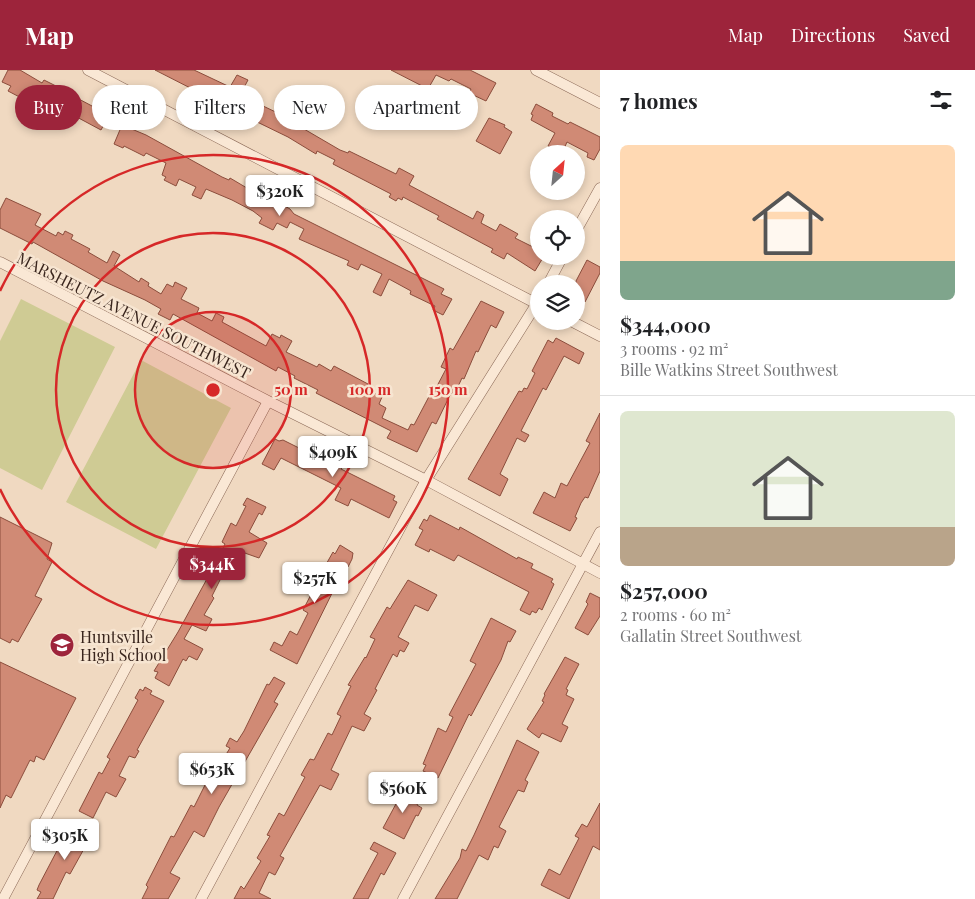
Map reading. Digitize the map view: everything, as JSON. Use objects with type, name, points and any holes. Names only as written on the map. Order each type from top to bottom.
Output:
[{"type":"street","points":[[88,70],[530,299]]},
{"type":"street","points":[[536,70],[600,103]]},
{"type":"street","points":[[585,215],[600,188]]},
{"type":"street","name":"MARSHEUTZ AVENUE SOUTHWEST","points":[[0,262],[268,401],[426,480],[600,573]]},
{"type":"street","points":[[201,899],[426,480],[530,316]]},
{"type":"street","points":[[585,328],[600,336]]},
{"type":"street","points":[[2,899],[268,401]]},
{"type":"street","points":[[403,899],[600,532]]},
{"type":"shaded area","points":[[21,299],[115,347],[42,490],[0,468],[0,341]]},
{"type":"shaded area","points":[[141,360],[231,408],[156,549],[66,502]]},
{"type":"building","points":[[8,70],[20,70],[42,83],[44,80],[54,85],[15,85],[15,95],[8,91],[11,86],[2,82]]},
{"type":"building","points":[[155,70],[194,70],[226,85],[184,85]]},
{"type":"building","points":[[391,70],[470,70],[496,83],[486,101],[478,97],[478,85],[463,85],[436,75],[430,85],[420,85]]},
{"type":"building","points":[[237,75],[248,80],[245,85],[231,85]]},
{"type":"building","points":[[82,101],[92,106],[92,125],[82,120]]},
{"type":"building","points":[[536,104],[553,113],[552,116],[568,124],[570,122],[600,137],[600,149],[594,160],[587,157],[588,153],[585,151],[585,145],[573,145],[567,142],[566,145],[549,145],[555,133],[531,120],[533,115],[531,114]]},
{"type":"building","points":[[264,106],[274,111],[274,130],[306,130],[340,150],[348,153],[349,151],[396,174],[399,168],[414,176],[409,185],[473,219],[477,211],[484,215],[481,223],[496,231],[500,224],[518,234],[515,238],[530,246],[530,265],[539,265],[535,271],[507,253],[504,259],[491,252],[493,249],[437,219],[439,216],[403,197],[402,200],[398,198],[396,201],[389,197],[391,194],[333,164],[335,160],[317,151],[316,154],[264,125]]},
{"type":"building","points":[[489,118],[505,125],[504,127],[512,132],[500,154],[476,141]]},
{"type":"building","points":[[120,130],[134,130],[146,135],[222,177],[229,180],[230,178],[257,194],[278,202],[290,209],[294,214],[444,289],[441,294],[452,299],[443,315],[433,310],[435,306],[410,294],[411,291],[389,279],[381,296],[373,292],[382,274],[361,264],[358,270],[347,265],[349,261],[299,239],[304,229],[290,222],[287,228],[277,223],[273,230],[259,223],[262,218],[253,211],[232,200],[206,189],[201,199],[192,195],[196,187],[179,179],[176,186],[164,180],[166,177],[162,175],[166,163],[146,153],[144,156],[124,146],[123,148],[114,144]]},
{"type":"building","points":[[6,198],[41,214],[35,225],[56,236],[58,232],[63,235],[65,231],[73,235],[71,239],[90,249],[88,252],[107,263],[113,251],[120,255],[114,266],[139,282],[141,278],[149,283],[148,286],[161,294],[167,284],[173,287],[175,282],[187,288],[181,299],[199,308],[197,313],[212,321],[216,313],[224,317],[222,322],[266,346],[272,334],[280,338],[281,335],[292,341],[286,352],[317,367],[319,364],[331,371],[334,366],[368,384],[365,389],[382,397],[379,404],[386,408],[382,418],[408,430],[411,424],[414,425],[446,369],[441,367],[450,348],[453,350],[481,301],[504,312],[496,328],[491,325],[478,352],[476,351],[464,379],[462,378],[454,395],[451,393],[436,424],[432,422],[417,452],[387,438],[391,431],[316,393],[318,390],[294,378],[295,376],[278,367],[276,371],[173,314],[170,320],[158,314],[161,309],[145,300],[103,281],[33,242],[32,244],[0,228],[0,210]]},
{"type":"building","points":[[587,260],[600,267],[600,273],[585,302],[585,275],[579,275]]},
{"type":"building","points":[[556,338],[584,353],[579,364],[564,356],[546,390],[543,388],[521,431],[529,435],[525,442],[517,438],[500,474],[508,479],[500,496],[468,479],[519,391],[522,392],[524,388],[527,389],[535,373],[532,371],[548,340],[553,343]]},
{"type":"building","points":[[600,413],[600,471],[588,498],[585,497],[581,503],[575,517],[577,518],[570,531],[533,513],[544,492],[555,498],[561,483],[567,486],[590,443],[586,441]]},
{"type":"building","points":[[275,439],[283,440],[333,465],[334,463],[341,469],[395,496],[393,500],[397,502],[389,518],[351,499],[348,506],[335,500],[341,488],[281,458],[274,470],[262,464]]},
{"type":"building","points":[[247,498],[266,507],[262,515],[259,513],[249,532],[267,543],[259,558],[239,551],[226,578],[222,576],[212,596],[214,598],[204,615],[212,619],[206,631],[192,625],[184,639],[203,649],[197,660],[189,656],[186,661],[183,659],[169,686],[155,678],[158,672],[154,671],[208,577],[225,544],[222,542],[231,523],[236,526],[246,506],[243,505]]},
{"type":"building","points":[[430,515],[459,530],[460,527],[517,559],[518,557],[533,564],[531,568],[553,579],[551,582],[554,584],[542,610],[539,608],[536,613],[532,611],[530,615],[520,610],[529,592],[458,555],[454,561],[430,549],[429,552],[415,545],[423,530],[419,528],[424,519],[427,521]]},
{"type":"building","points":[[0,517],[52,543],[47,559],[52,562],[35,596],[42,599],[18,642],[12,639],[10,643],[0,638]]},
{"type":"building","points":[[340,545],[353,553],[352,559],[348,567],[346,565],[297,664],[270,650],[274,642],[282,646],[290,631],[297,635],[308,613],[303,610],[317,583],[310,580],[318,565],[324,568],[333,552],[335,554]]},
{"type":"building","points":[[408,580],[437,595],[428,611],[415,605],[398,637],[409,643],[404,652],[400,650],[397,657],[393,654],[375,689],[377,690],[364,714],[371,718],[364,731],[352,726],[331,770],[339,774],[331,790],[320,785],[280,856],[284,858],[275,875],[269,872],[259,893],[271,899],[234,899],[241,886],[244,889],[261,861],[257,858],[270,836],[267,835],[279,813],[284,816],[305,777],[301,775],[310,759],[314,760],[328,733],[332,735],[341,716],[337,714],[351,686],[348,685],[366,658],[375,639],[370,637],[387,607],[390,609]]},
{"type":"building","points":[[590,593],[600,598],[600,616],[588,635],[575,628],[588,604],[586,602]]},
{"type":"building","points":[[491,618],[516,631],[510,642],[508,641],[501,660],[471,716],[469,714],[438,778],[423,771],[426,765],[423,764],[438,728],[446,732],[453,717],[449,715],[476,664],[470,661]]},
{"type":"building","points":[[565,657],[579,664],[566,689],[568,690],[566,695],[574,699],[562,724],[568,727],[561,742],[542,733],[539,738],[527,729],[544,702],[542,701],[544,694]]},
{"type":"building","points":[[0,662],[76,698],[44,760],[36,756],[34,762],[30,760],[11,798],[6,795],[0,808]]},
{"type":"building","points":[[274,677],[285,683],[274,702],[278,704],[204,837],[194,831],[170,873],[180,878],[168,899],[142,899],[148,887],[146,885],[171,836],[174,837],[191,805],[194,807],[207,781],[209,782],[230,748],[226,746],[230,738],[237,742],[267,684],[269,685]]},
{"type":"building","points":[[145,687],[152,691],[150,694],[164,701],[137,750],[139,751],[135,758],[129,756],[119,776],[126,779],[116,797],[106,792],[93,818],[79,811],[99,772],[102,774],[110,759],[107,757],[138,700],[135,698],[140,689],[143,691]]},
{"type":"building","points":[[517,740],[539,752],[525,780],[528,782],[524,792],[518,790],[499,827],[506,831],[498,848],[494,846],[488,860],[479,855],[457,899],[435,899],[460,858],[462,849],[466,851]]},
{"type":"building","points":[[404,789],[420,798],[417,805],[422,808],[418,816],[416,815],[404,839],[383,828]]},
{"type":"building","points":[[600,803],[600,850],[593,846],[569,899],[541,885],[549,869],[560,875],[579,838],[575,836],[582,824],[587,827]]},
{"type":"building","points":[[71,824],[96,837],[90,849],[85,847],[70,874],[66,872],[53,899],[37,899],[41,892],[37,890],[39,885]]},
{"type":"building","points":[[374,842],[396,853],[384,875],[381,873],[368,899],[353,899],[378,853],[370,849]]},
{"type":"place","name":"Huntsville High School","points":[[62,645]]}]
